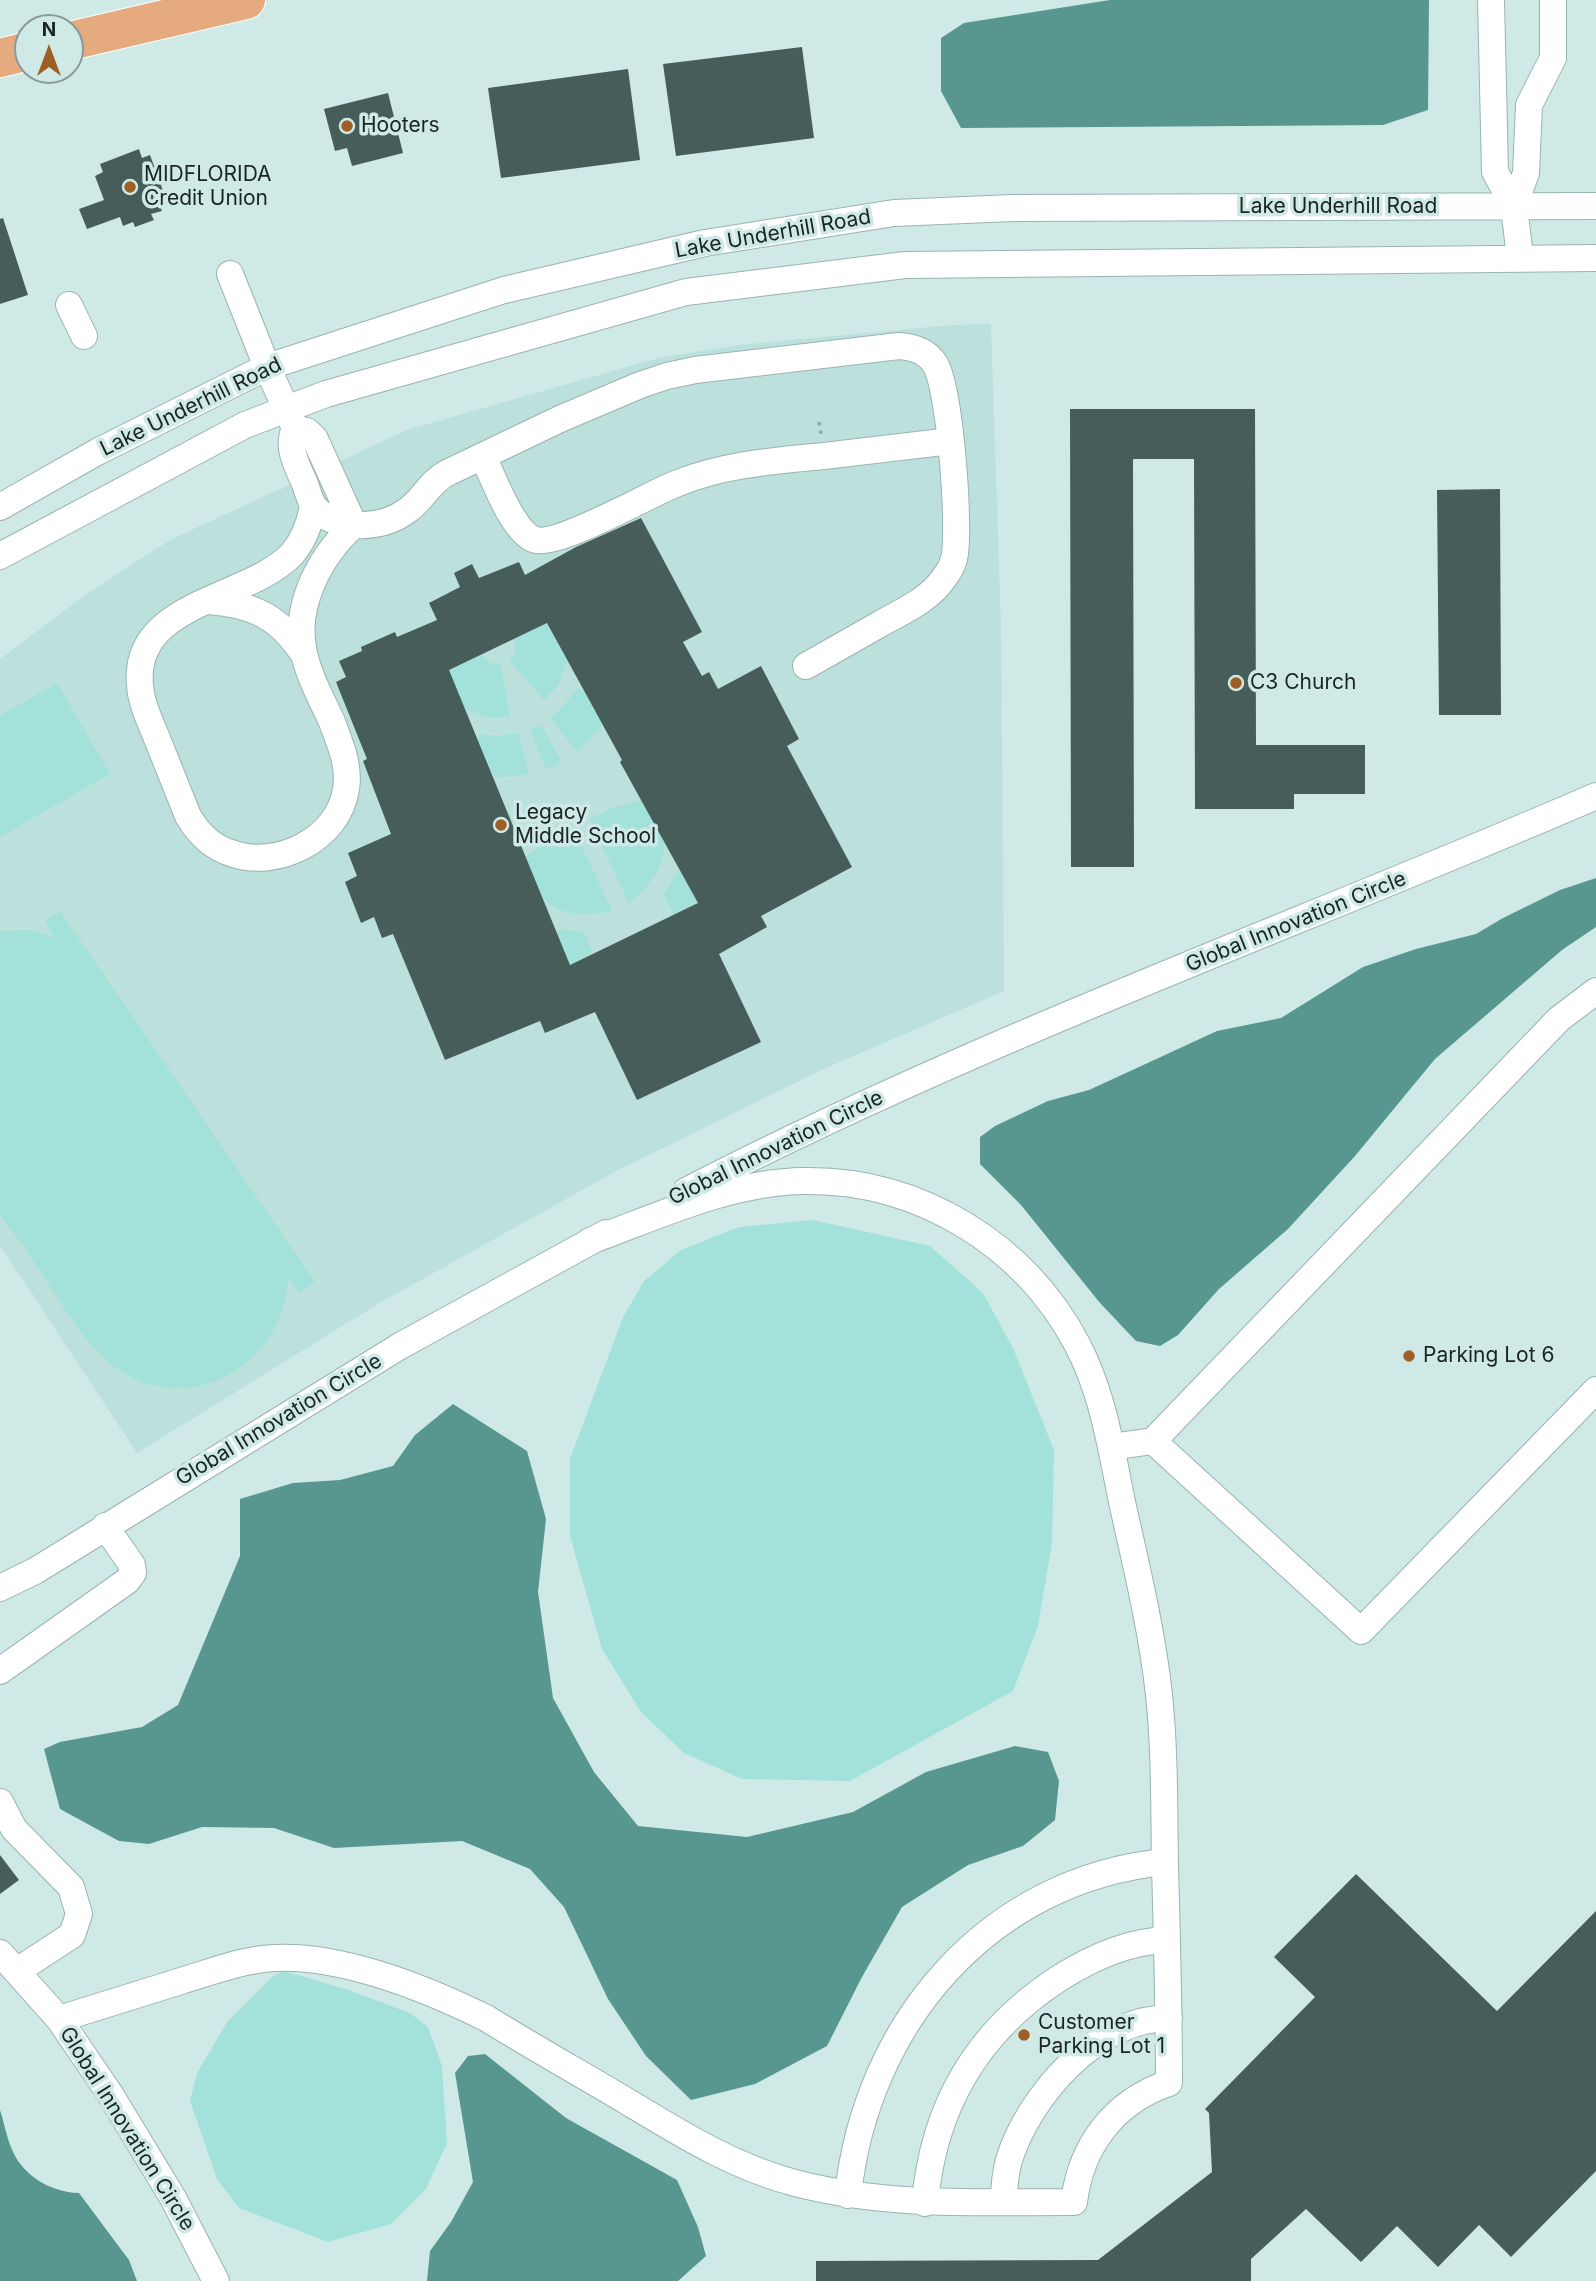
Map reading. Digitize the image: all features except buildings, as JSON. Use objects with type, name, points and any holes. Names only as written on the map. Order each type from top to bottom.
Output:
[{"type":"highway","points":[[84,38],[246,0]]},
{"type":"street","points":[[1491,0],[1495,173],[1514,206],[1520,257]]},
{"type":"street","points":[[1514,206],[1526,173],[1529,105],[1553,58],[1553,0]]},
{"type":"street","name":"Lake Underhill Road","points":[[0,507],[97,452],[267,367],[504,290],[705,243],[894,213],[1013,208],[1596,206]]},
{"type":"street","name":"Lake Underhill Road","points":[[0,556],[245,425],[290,418],[340,390],[686,292],[905,265],[1596,257]]},
{"type":"street","points":[[230,274],[290,418],[291,451],[313,506],[330,518],[354,525],[384,522],[401,514],[415,504],[439,477],[570,415],[667,376],[695,370],[899,346],[919,349],[934,362],[942,380],[951,441],[955,550],[953,561],[946,576],[924,599],[806,666]]},
{"type":"street","points":[[69,305],[84,336]]},
{"type":"street","points":[[290,418],[315,439],[354,525]]},
{"type":"street","points":[[482,456],[517,525],[530,538],[541,541],[560,537],[659,491],[715,471],[768,462],[951,441]]},
{"type":"street","points":[[207,600],[242,605],[267,615],[289,633],[304,655],[345,759],[347,780],[344,800],[331,824],[299,848],[260,858],[229,853],[210,842],[194,827],[150,720],[140,687],[140,673],[145,653],[157,632],[177,615],[207,600],[266,574],[293,552],[306,531],[313,506]]},
{"type":"street","points":[[304,655],[302,616],[311,584],[336,544],[354,525]]},
{"type":"street","name":"Global Innovation Circle","points":[[0,1588],[35,1571],[400,1346],[590,1241],[757,1155],[940,1069],[1596,796]]},
{"type":"street","points":[[1111,1447],[1153,1441],[1559,1019],[1596,991]]},
{"type":"street","points":[[59,2019],[247,1962],[300,1958],[343,1966],[400,1981],[467,2009],[725,2157],[778,2178],[848,2195],[925,2203],[1074,2202],[1083,2162],[1103,2126],[1131,2101],[1169,2083],[1164,1778],[1159,1694],[1138,1571],[1111,1447],[1099,1399],[1086,1363],[1068,1327],[1043,1292],[1018,1265],[988,1240],[952,1217],[913,1199],[863,1186],[803,1181],[759,1185],[716,1194],[590,1241]]},
{"type":"street","points":[[1153,1441],[1361,1631],[1596,1390]]},
{"type":"street","points":[[0,1671],[127,1581],[133,1573],[132,1564],[105,1526]]},
{"type":"street","points":[[0,1802],[14,1829],[71,1887],[79,1914],[72,1935],[8,1962]]},
{"type":"street","points":[[848,2195],[856,2143],[878,2075],[917,2007],[949,1967],[986,1934],[1037,1901],[1110,1872],[1144,1864],[1165,1863]]},
{"type":"street","points":[[925,2203],[931,2155],[945,2111],[967,2069],[992,2034],[1035,1995],[1084,1964],[1129,1946],[1167,1940]]},
{"type":"street","name":"Global Innovation Circle","points":[[8,1962],[59,2019],[110,2094],[166,2186],[216,2281]]},
{"type":"street","points":[[1004,2202],[1005,2177],[1019,2134],[1032,2110],[1058,2077],[1080,2056],[1105,2039],[1143,2021],[1169,2018]]},
{"type":"path","points":[[819,422],[821,440]]},
{"type":"shaded area","points":[[1110,0],[1429,0],[1428,110],[1383,125],[961,128],[941,91],[941,38],[964,23]]},
{"type":"shaded area","name":"Legacy Middle School","points":[[991,324],[1001,626],[1004,991],[826,1068],[618,1170],[378,1304],[137,1453],[0,1246],[0,659],[86,594],[170,540],[407,430],[658,358],[739,345],[951,325]]},
{"type":"shaded area","points":[[547,623],[567,660],[558,685],[544,700],[510,661],[515,652],[514,639]]},
{"type":"shaded area","points":[[481,654],[490,663],[501,664],[510,717],[487,717],[465,709],[449,670]]},
{"type":"shaded area","points":[[57,683],[110,774],[0,837],[0,716]]},
{"type":"shaded area","points":[[577,688],[585,692],[603,725],[577,752],[551,718]]},
{"type":"shaded area","points":[[541,725],[562,762],[546,769],[530,729]]},
{"type":"shaded area","points":[[518,733],[529,774],[495,778],[478,741],[479,734],[497,736]]},
{"type":"shaded area","points":[[643,800],[662,835],[663,854],[656,874],[629,903],[589,818]]},
{"type":"shaded area","points":[[572,826],[612,911],[595,914],[566,912],[550,904],[537,888],[525,856]]},
{"type":"shaded area","points":[[682,873],[698,903],[674,915],[664,895],[676,874]]},
{"type":"shaded area","points":[[1596,878],[1596,927],[1562,950],[1435,1059],[1355,1156],[1288,1229],[1219,1289],[1178,1335],[1160,1346],[1136,1341],[1100,1303],[1021,1205],[980,1164],[980,1137],[995,1126],[1048,1101],[1089,1090],[1217,1031],[1281,1018],[1363,967],[1416,949],[1476,934],[1560,890]]},
{"type":"shaded area","points":[[60,911],[315,1282],[300,1293],[288,1278],[283,1309],[270,1336],[252,1358],[229,1375],[202,1385],[174,1388],[145,1383],[116,1368],[104,1358],[67,1312],[0,1212],[0,931],[28,930],[54,937],[45,921]]},
{"type":"shaded area","points":[[561,929],[584,932],[593,953],[570,965],[556,931]]},
{"type":"shaded area","points":[[813,1220],[930,1246],[983,1293],[1013,1348],[1054,1450],[1052,1543],[1038,1626],[1013,1691],[850,1781],[742,1779],[684,1753],[641,1712],[602,1649],[570,1536],[570,1459],[623,1317],[644,1281],[681,1250],[739,1227]]},
{"type":"shaded area","points":[[453,1404],[527,1451],[546,1519],[538,1592],[553,1698],[594,1772],[638,1826],[747,1837],[853,1812],[926,1772],[1015,1746],[1048,1752],[1059,1781],[1055,1820],[1023,1846],[968,1865],[902,1907],[827,2046],[755,2084],[691,2100],[646,2056],[608,1999],[564,1907],[530,1869],[462,1841],[334,1848],[274,1828],[202,1827],[149,1844],[119,1841],[60,1809],[44,1749],[60,1742],[142,1727],[178,1705],[240,1556],[240,1499],[293,1483],[340,1480],[393,1466],[415,1435]]},
{"type":"shaded area","points":[[284,1971],[349,1990],[410,2013],[428,2027],[442,2066],[447,2143],[426,2189],[391,2224],[328,2242],[239,2208],[217,2179],[190,2101],[197,2073],[227,2022],[273,1976]]},
{"type":"shaded area","points":[[485,2054],[566,2118],[677,2180],[698,2227],[706,2256],[678,2281],[427,2281],[430,2251],[451,2222],[473,2182],[455,2073],[468,2056]]},
{"type":"shaded area","points":[[0,2110],[11,2147],[22,2166],[29,2174],[47,2185],[79,2193],[129,2260],[137,2281],[0,2281]]},
{"type":"place","name":"Hooters","points":[[347,126]]},
{"type":"place","name":"MIDFLORIDA Credit Union","points":[[130,187]]},
{"type":"place","name":"C3 Church","points":[[1236,683]]},
{"type":"place","name":"Legacy Middle School","points":[[501,825]]},
{"type":"place","name":"Parking Lot 6","points":[[1409,1356]]},
{"type":"place","name":"Customer Parking Lot 1","points":[[1024,2035]]}]
